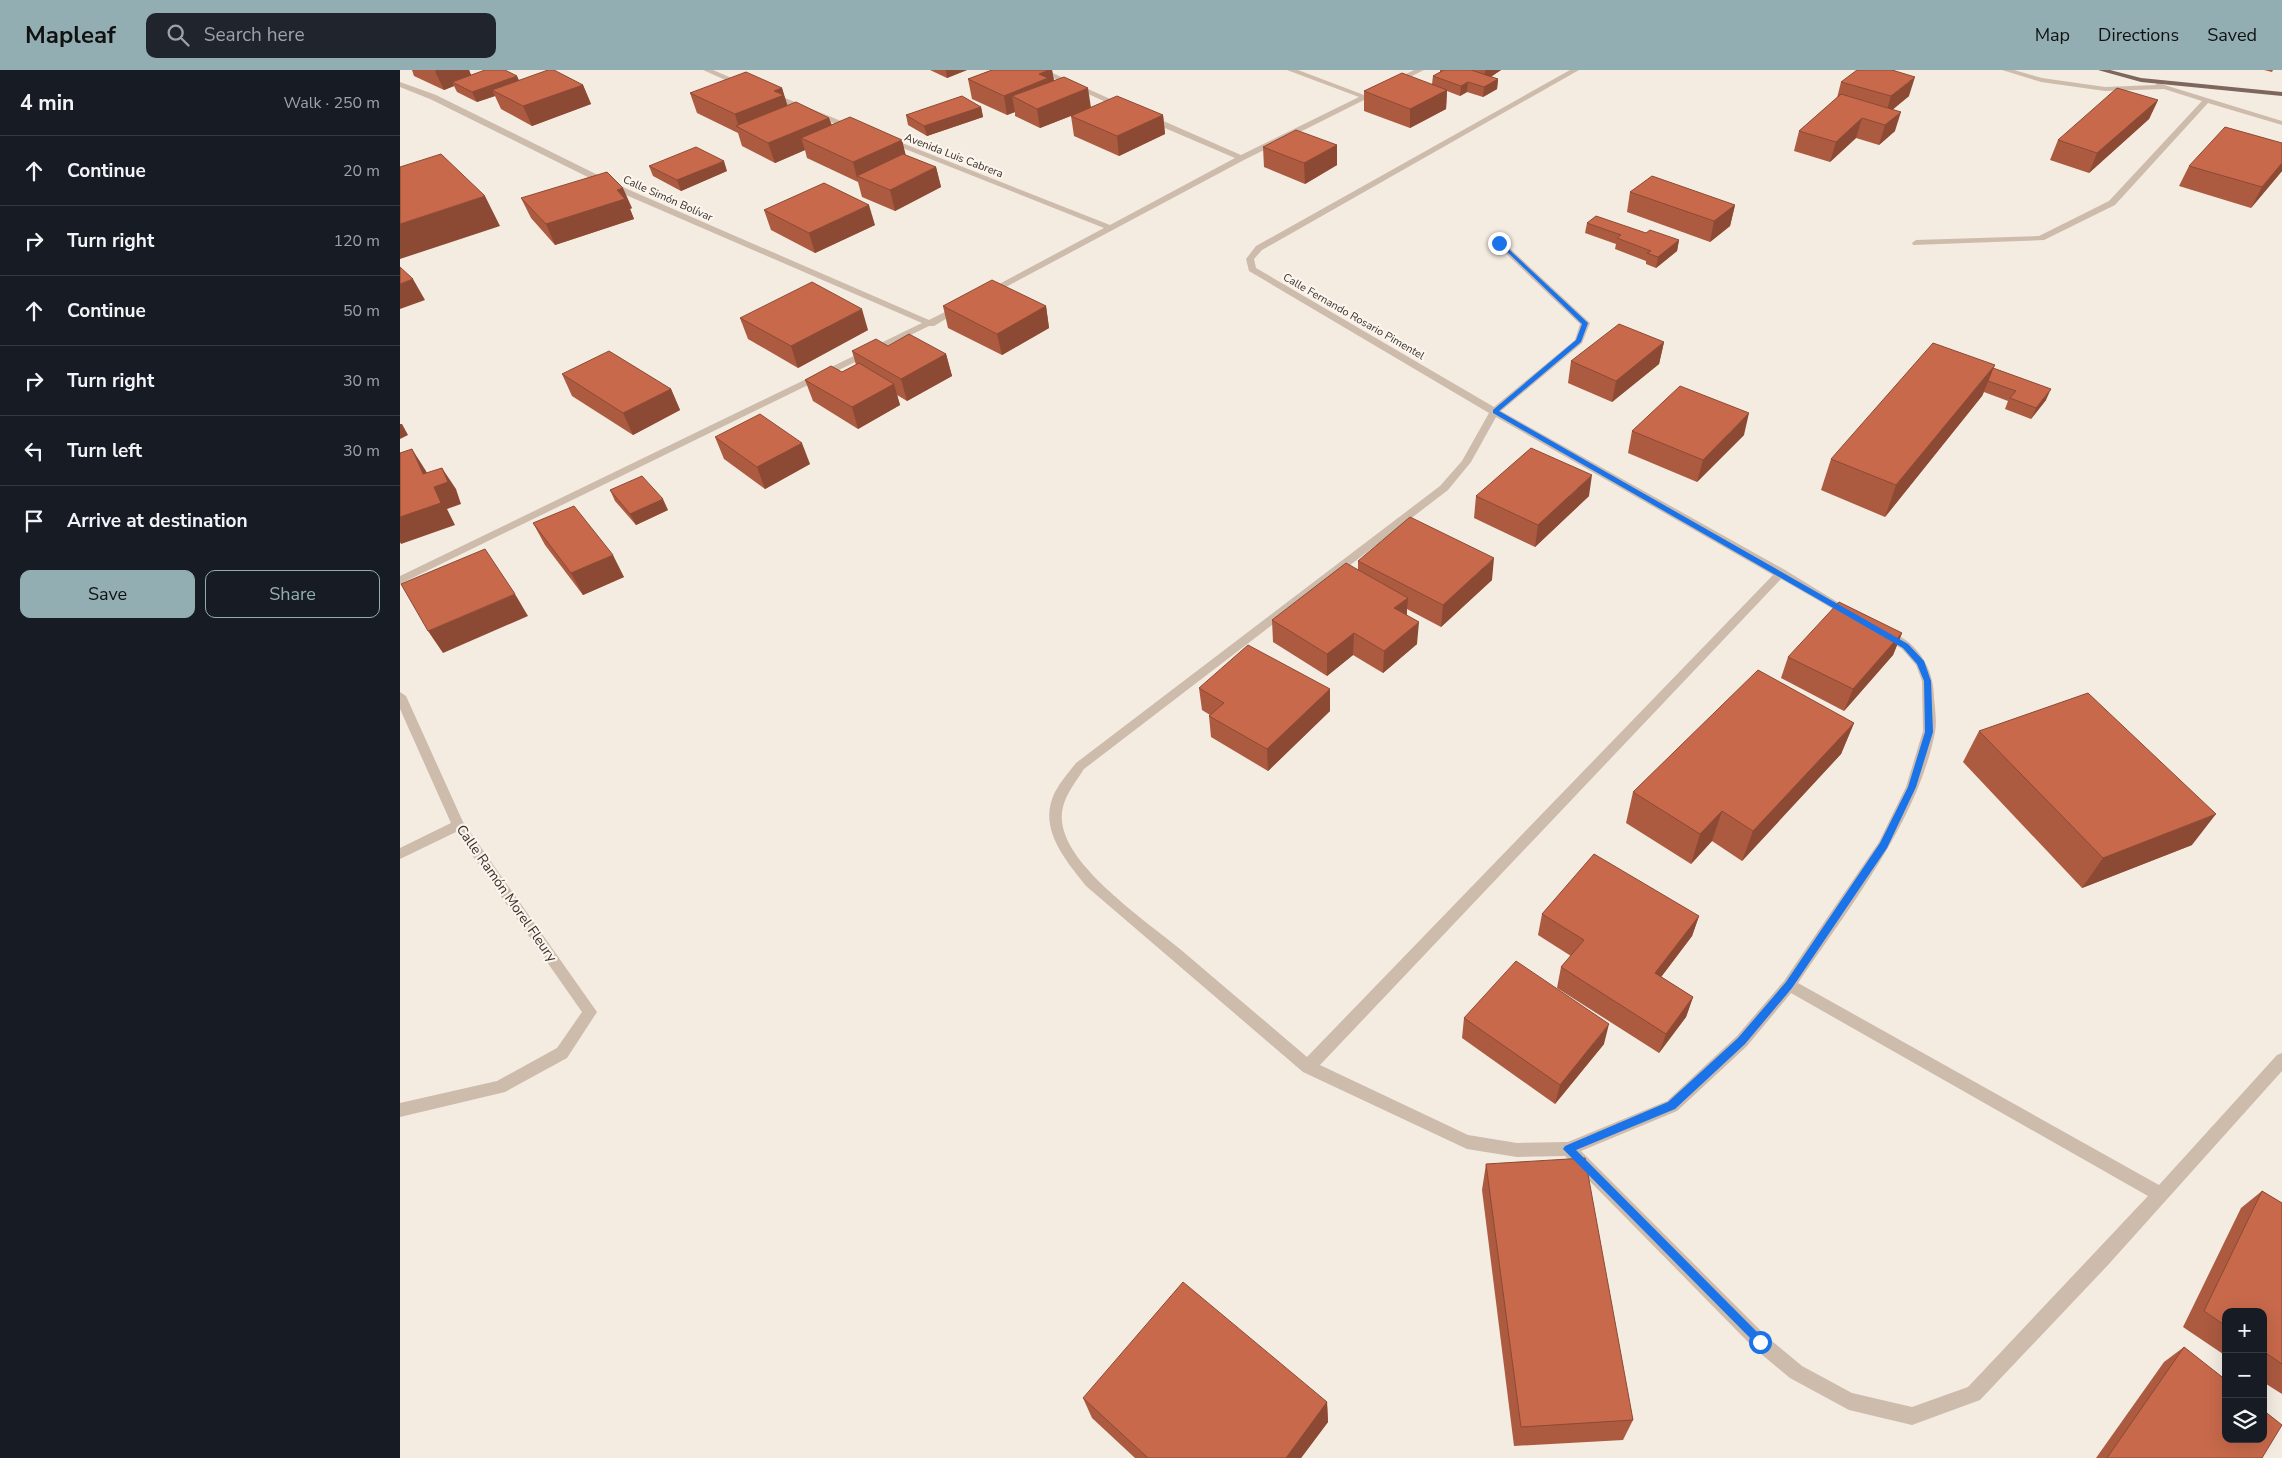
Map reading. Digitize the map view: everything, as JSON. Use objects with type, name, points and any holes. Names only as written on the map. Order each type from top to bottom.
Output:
[{"type":"main road","points":[[2102,70],[2141,80],[2282,94]]},
{"type":"street","points":[[707,70],[753,88]]},
{"type":"street","points":[[1040,70],[1131,110]]},
{"type":"street","points":[[1291,70],[1364,97]]},
{"type":"street","points":[[982,296],[1240,158],[1420,70]]},
{"type":"street","name":"Calle Fernando Rosario Pimentel","points":[[1568,1149],[1672,1106],[1742,1041],[1789,985],[1884,845],[1912,787],[1929,732],[1928,681],[1921,662],[1906,646],[1495,411],[1252,269],[1250,259],[1259,248],[1575,70]]},
{"type":"street","points":[[2006,70],[2040,80],[2105,89],[2165,88]]},
{"type":"street","points":[[2141,80],[2282,123]]},
{"type":"street","name":"Calle Simón Bolívar","points":[[400,84],[433,97],[615,187],[931,324]]},
{"type":"street","points":[[762,92],[862,131]]},
{"type":"street","points":[[1916,243],[2041,238],[2112,203],[2207,100]]},
{"type":"street","points":[[1140,114],[1240,158]]},
{"type":"street","name":"Avenida Luis Cabrera","points":[[881,138],[1110,228]]},
{"type":"street","points":[[1499,243],[1586,323],[1579,341],[1495,411],[1466,462],[1444,488],[1080,766],[1059,796],[1054,825],[1066,851],[1091,882],[1308,1066],[1467,1142],[1517,1150],[1568,1149],[1760,1342],[1796,1372],[1850,1401],[1912,1416],[1974,1394],[2282,1060]]},
{"type":"street","points":[[400,580],[965,306]]},
{"type":"street","points":[[1308,1066],[1781,573]]},
{"type":"street","name":"Calle Ramón Morel Fleury","points":[[400,696],[458,825],[590,1012],[562,1053],[500,1087],[400,1110]]},
{"type":"street","points":[[400,854],[458,825]]},
{"type":"street","points":[[1789,985],[2160,1194]]},
{"type":"building","points":[[485,70],[505,70],[517,76],[472,92],[452,82]]},
{"type":"building","points":[[548,70],[554,70],[583,85],[523,106],[492,90]]},
{"type":"building","points":[[992,70],[1049,70],[1039,74],[1048,78],[1004,96],[968,79]]},
{"type":"building","points":[[1444,70],[1471,70],[1498,79],[1484,87],[1468,82],[1461,86],[1433,76]]},
{"type":"building","points":[[1857,70],[1892,70],[1915,77],[1891,96],[1841,82]]},
{"type":"building","points":[[746,72],[782,88],[774,91],[784,95],[735,114],[690,93]]},
{"type":"building","points":[[1402,73],[1447,90],[1410,109],[1364,91]]},
{"type":"building","points":[[1064,77],[1088,88],[1037,109],[1012,96]]},
{"type":"building","points":[[2117,88],[2158,100],[2097,153],[2058,140]]},
{"type":"building","points":[[1841,94],[1901,112],[1885,125],[1862,118],[1836,142],[1799,131]]},
{"type":"building","points":[[962,96],[981,107],[924,126],[906,115]]},
{"type":"building","points":[[1117,96],[1163,115],[1117,136],[1071,116]]},
{"type":"building","points":[[796,102],[829,118],[768,143],[736,126]]},
{"type":"building","points":[[850,117],[902,140],[853,162],[801,138]]},
{"type":"building","points":[[2225,127],[2282,143],[2282,163],[2262,187],[2189,166]]},
{"type":"building","points":[[1296,130],[1337,145],[1304,163],[1263,147]]},
{"type":"building","points":[[696,147],[724,161],[677,180],[649,166]]},
{"type":"building","points":[[441,154],[485,196],[400,224],[400,167]]},
{"type":"building","points":[[903,154],[936,167],[890,190],[857,176]]},
{"type":"building","points":[[607,172],[623,188],[617,190],[625,199],[546,224],[521,198]]},
{"type":"building","points":[[1652,176],[1735,205],[1714,221],[1630,192]]},
{"type":"building","points":[[824,183],[869,205],[809,233],[764,210]]},
{"type":"building","points":[[1596,216],[1646,233],[1650,230],[1679,240],[1658,257],[1647,253],[1651,251],[1617,238],[1621,235],[1587,223]]},
{"type":"building","points":[[400,267],[413,279],[400,284]]},
{"type":"building","points":[[992,280],[1046,306],[997,334],[943,306]]},
{"type":"building","points":[[812,282],[862,309],[791,346],[740,318]]},
{"type":"building","points":[[1619,324],[1664,342],[1616,381],[1571,361]]},
{"type":"building","points":[[909,334],[946,354],[901,379],[852,351],[876,339],[888,346]]},
{"type":"building","points":[[1933,343],[1995,365],[1896,485],[1831,459]]},
{"type":"building","points":[[609,351],[671,389],[623,413],[562,374]]},
{"type":"building","points":[[859,363],[894,384],[852,407],[805,380],[831,366],[842,372]]},
{"type":"building","points":[[1993,368],[2051,389],[2036,408],[2010,398],[2016,391],[1988,381]]},
{"type":"building","points":[[1680,386],[1749,413],[1703,460],[1632,431]]},
{"type":"building","points":[[760,414],[802,443],[757,467],[715,437]]},
{"type":"building","points":[[1531,448],[1592,475],[1538,525],[1476,496]]},
{"type":"building","points":[[412,449],[423,474],[442,468],[448,482],[434,487],[441,503],[400,517],[400,453]]},
{"type":"building","points":[[642,476],[663,499],[630,514],[610,490]]},
{"type":"building","points":[[574,506],[613,555],[571,573],[533,523]]},
{"type":"building","points":[[1410,517],[1494,558],[1443,605],[1358,561]]},
{"type":"building","points":[[485,549],[515,594],[428,631],[401,584]]},
{"type":"building","points":[[1346,563],[1408,598],[1394,608],[1419,622],[1384,651],[1354,633],[1327,654],[1272,620]]},
{"type":"building","points":[[1839,602],[1902,633],[1853,689],[1788,657]]},
{"type":"building","points":[[1248,645],[1330,689],[1267,749],[1209,716],[1224,703],[1199,688]]},
{"type":"building","points":[[1758,670],[1854,723],[1753,831],[1722,811],[1700,834],[1633,792]]},
{"type":"building","points":[[2088,693],[2216,814],[2103,858],[1979,731]]},
{"type":"building","points":[[1594,854],[1699,916],[1655,973],[1693,997],[1666,1034],[1561,967],[1584,940],[1542,914]]},
{"type":"building","points":[[1516,961],[1609,1024],[1560,1085],[1464,1018]]},
{"type":"building","points":[[1585,1158],[1633,1420],[1521,1427],[1486,1164]]},
{"type":"building","points":[[2262,1191],[2282,1203],[2282,1364],[2267,1354],[2267,1308],[2222,1308],[2222,1323],[2204,1311]]},
{"type":"building","points":[[1183,1282],[1327,1402],[1286,1458],[1148,1458],[1083,1398]]},
{"type":"building","points":[[2184,1347],[2222,1377],[2222,1443],[2267,1443],[2267,1413],[2282,1425],[2262,1458],[2107,1458]]},
{"type":"route","points":[[1499,243],[1586,323],[1579,341],[1495,411],[1906,646],[1921,662],[1928,681],[1929,732],[1912,787],[1884,845],[1789,985],[1742,1041],[1672,1106],[1568,1149],[1760,1342]]}]
